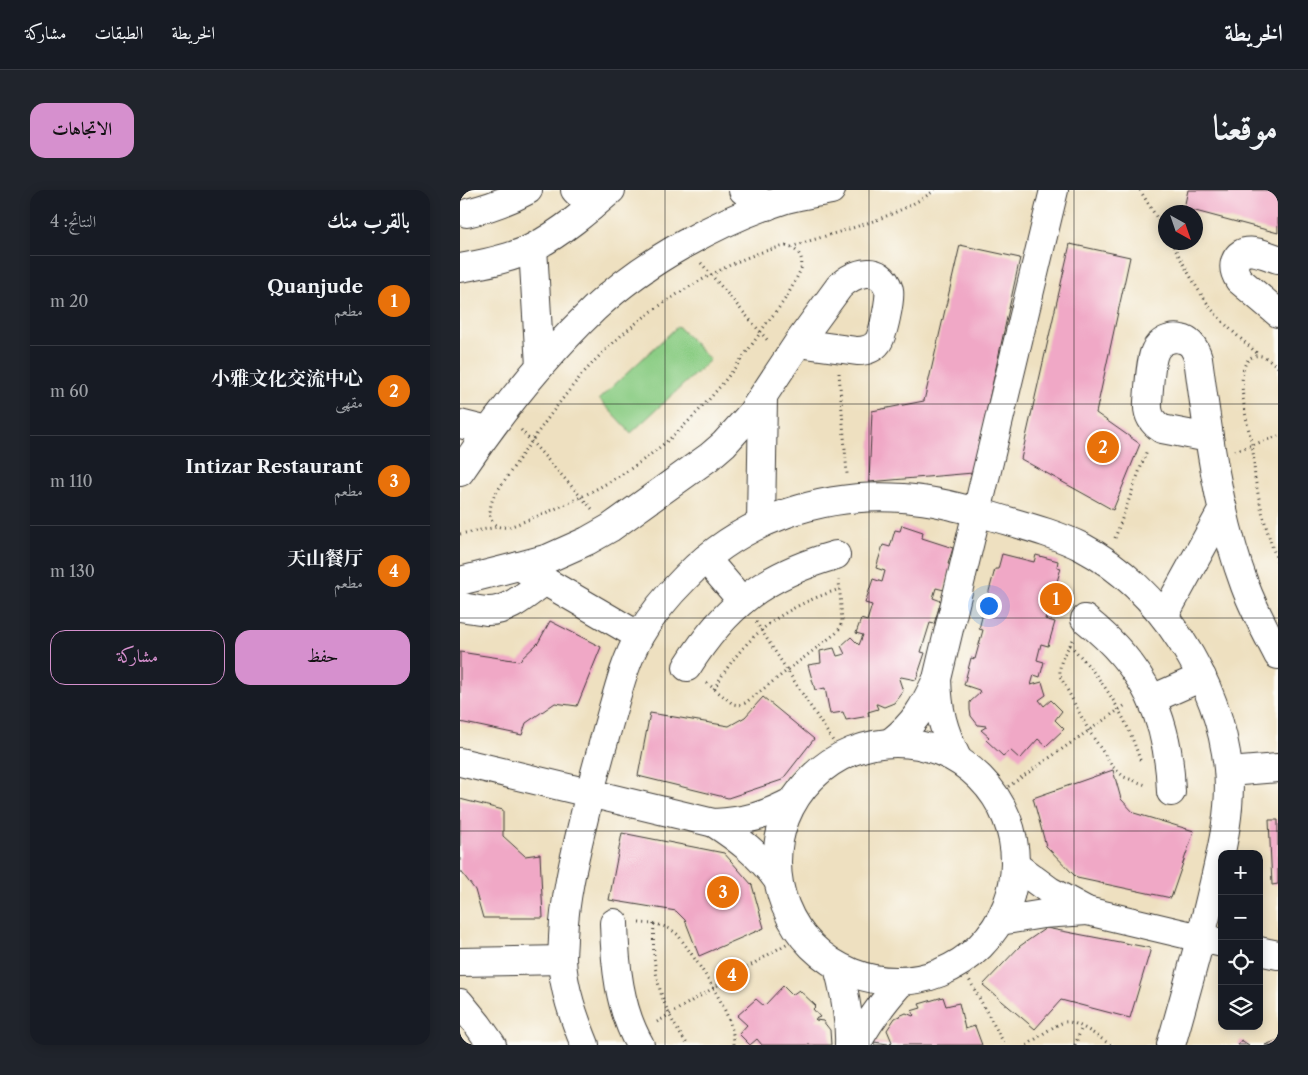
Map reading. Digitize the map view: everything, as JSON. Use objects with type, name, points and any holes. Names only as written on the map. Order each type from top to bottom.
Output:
[{"type":"street","points":[[467,214],[494,205],[528,190]]},
{"type":"street","points":[[460,472],[496,421],[540,366],[595,308],[626,282],[685,244],[739,217],[751,194],[788,199],[831,190]]},
{"type":"street","points":[[891,742],[906,730],[918,714],[928,698],[936,679],[1054,190]]},
{"type":"street","points":[[460,268],[506,258],[533,248],[563,229],[592,196]]},
{"type":"street","points":[[533,248],[540,366]]},
{"type":"street","points":[[1278,258],[1247,251],[1237,258],[1234,270],[1239,280],[1278,313]]},
{"type":"street","points":[[460,580],[550,558],[610,528],[709,457],[724,444],[751,414],[792,352],[846,280],[864,273],[874,274],[886,284],[889,292],[889,301],[881,336],[878,343],[872,348],[865,350],[838,348],[792,352]]},
{"type":"street","points":[[1211,448],[1162,428],[1152,420],[1148,408],[1153,359],[1155,351],[1160,344],[1167,340],[1183,339],[1191,343],[1196,350],[1211,448],[1233,550],[1245,587],[1260,622],[1278,655]]},
{"type":"street","points":[[762,523],[763,397]]},
{"type":"street","points":[[460,424],[496,421]]},
{"type":"street","points":[[585,1045],[572,1010],[562,960],[568,891],[590,793],[620,682],[639,636],[672,591],[689,574],[706,559],[741,534],[762,523],[795,510],[867,497],[904,498],[941,503],[1060,537],[1084,548],[1127,578],[1146,596],[1164,616],[1191,656],[1202,677],[1225,747],[1228,772],[1228,799],[1212,940],[1171,1045]]},
{"type":"street","points":[[1164,616],[1224,509]]},
{"type":"street","points":[[687,667],[711,631],[742,600],[786,572],[810,562],[836,555]]},
{"type":"street","points":[[706,559],[742,600]]},
{"type":"street","points":[[519,566],[639,636]]},
{"type":"street","points":[[460,606],[488,611],[501,609],[510,606],[545,581]]},
{"type":"street","points":[[1085,619],[1104,634],[1120,651],[1135,670],[1149,694],[1161,721],[1167,745],[1171,792]]},
{"type":"street","points":[[1149,694],[1202,677]]},
{"type":"street","points":[[936,679],[941,720],[957,758]]},
{"type":"street","points":[[891,742],[925,745],[957,758],[979,775],[996,795],[1008,817],[1014,842],[1016,866],[1008,904],[1000,922],[982,944],[960,963],[932,976],[901,982],[858,976],[838,967],[818,953],[801,935],[790,918],[782,899],[777,879],[777,852],[782,825],[793,800],[814,774],[842,755],[865,746],[891,742]]},
{"type":"street","points":[[460,762],[714,823],[735,822],[755,818],[793,800]]},
{"type":"street","points":[[1228,772],[1278,768]]},
{"type":"street","points":[[714,823],[732,834],[749,848],[764,862],[777,879]]},
{"type":"street","points":[[1016,866],[1050,891],[1087,911],[1212,940]]},
{"type":"street","points":[[1000,922],[1043,914],[1087,911]]},
{"type":"street","points":[[614,923],[615,952],[630,1042]]},
{"type":"street","points":[[1263,952],[1278,955]]},
{"type":"street","points":[[460,962],[562,960]]},
{"type":"street","points":[[838,967],[848,1012],[849,1045]]},
{"type":"street","points":[[856,1045],[872,1018],[901,982]]},
{"type":"street","points":[[460,1003],[492,1045]]},
{"type":"path","points":[[791,247],[800,254],[803,264],[802,270],[786,297],[724,382],[703,407],[681,428],[635,466],[581,496],[538,517],[509,527],[503,528],[493,522],[490,516],[491,502],[531,442],[572,387],[608,348],[647,314],[669,298],[728,265],[763,252],[786,246],[791,247],[894,214],[935,190]]},
{"type":"path","points":[[1140,190],[1158,220]]},
{"type":"path","points":[[685,244],[760,332],[792,352]]},
{"type":"path","points":[[1176,250],[1205,301],[1214,312],[1260,355],[1270,360],[1278,368]]},
{"type":"path","points":[[838,348],[849,500]]},
{"type":"path","points":[[1260,355],[1247,360],[1242,372],[1244,408],[1262,512],[1278,563]]},
{"type":"path","points":[[496,421],[531,442],[610,528]]},
{"type":"path","points":[[1106,562],[1156,425]]},
{"type":"path","points":[[1211,448],[1252,446],[1278,436]]},
{"type":"path","points":[[460,534],[498,526]]},
{"type":"path","points":[[687,667],[733,704],[745,704],[831,638],[840,628],[842,614],[836,555]]},
{"type":"path","points":[[714,689],[734,657],[778,616],[818,596],[840,589]]},
{"type":"path","points":[[742,600],[842,755]]},
{"type":"path","points":[[1085,619],[1061,660],[1060,676],[1089,731],[1118,773],[1131,781],[1147,785],[1145,779]]},
{"type":"path","points":[[1070,645],[1100,679],[1120,710],[1142,766]]},
{"type":"path","points":[[996,795],[1120,710],[1149,694]]},
{"type":"path","points":[[614,923],[663,925],[672,929],[678,935],[713,987],[732,1029],[734,1045]]},
{"type":"path","points":[[654,924],[654,961],[662,997],[669,1014],[688,1045]]},
{"type":"path","points":[[630,1042],[669,1014],[801,935]]},
{"type":"path","points":[[960,963],[1005,1045]]},
{"type":"path","points":[[1027,1045],[1063,1022],[1073,1023],[1082,1027],[1112,1045]]},
{"type":"path","points":[[1075,1045],[1082,1027]]},
{"type":"green space","points":[[678,326],[710,360],[631,433],[599,399]]},
{"type":"building","points":[[1188,190],[1278,190],[1278,233],[1203,213],[1203,205],[1185,205]]},
{"type":"building","points":[[1070,244],[1130,257],[1096,413],[1140,444],[1113,510],[1021,459]]},
{"type":"building","points":[[960,245],[1020,258],[973,473],[869,482],[872,411],[924,401]]},
{"type":"building","points":[[902,525],[923,532],[922,538],[953,548],[948,564],[952,565],[944,590],[936,588],[933,598],[941,601],[934,624],[930,623],[921,652],[925,653],[916,680],[901,677],[899,679],[903,691],[894,703],[884,707],[876,704],[878,709],[868,712],[869,716],[846,720],[843,712],[830,714],[825,688],[815,690],[808,665],[821,663],[820,651],[834,648],[837,656],[845,654],[841,646],[851,637],[859,645],[863,635],[856,633],[861,619],[867,621],[872,605],[865,603],[873,579],[882,582],[885,571],[876,568],[883,545],[890,547],[895,530],[900,531]]},
{"type":"building","points":[[1002,554],[1034,562],[1036,555],[1058,561],[1057,567],[1061,568],[1056,585],[1064,587],[1057,610],[1048,608],[1045,619],[1055,622],[1048,646],[1041,644],[1037,660],[1044,662],[1040,677],[1034,675],[1031,685],[1042,682],[1046,695],[1039,700],[1044,706],[1051,700],[1062,711],[1055,720],[1064,729],[1046,746],[1038,739],[1020,759],[1010,750],[1003,756],[986,740],[989,737],[981,730],[986,726],[978,725],[971,716],[970,710],[970,702],[980,693],[979,690],[964,685],[971,658],[975,659],[983,630],[979,629],[985,605],[993,607],[996,597],[988,595],[995,569],[998,569]]},
{"type":"building","points":[[550,621],[601,647],[577,706],[555,703],[526,723],[522,735],[460,722],[460,652],[519,661],[538,643]]},
{"type":"building","points":[[763,697],[814,739],[782,780],[728,798],[638,776],[650,713],[729,726],[745,717]]},
{"type":"building","points":[[1113,770],[1121,799],[1134,813],[1194,831],[1171,898],[1077,878],[1046,846],[1033,798]]},
{"type":"building","points":[[460,799],[503,810],[503,836],[525,856],[540,854],[543,918],[483,918],[475,890],[460,870]]},
{"type":"building","points":[[1269,820],[1278,820],[1278,884],[1272,885]]},
{"type":"building","points":[[622,833],[724,853],[752,885],[764,928],[699,956],[685,920],[676,911],[609,900]]},
{"type":"building","points":[[1046,928],[1151,948],[1130,1018],[1061,1000],[1035,1029],[983,985],[1020,946]]},
{"type":"building","points":[[783,986],[792,995],[799,990],[816,1006],[813,1009],[820,1017],[815,1019],[823,1021],[830,1030],[831,1045],[762,1045],[757,1039],[750,1045],[739,1034],[747,1025],[737,1016],[756,999],[764,1006]]},
{"type":"building","points":[[943,997],[946,1006],[959,1003],[965,1029],[975,1026],[982,1045],[889,1045],[892,1042],[887,1030],[895,1018],[906,1013],[913,1016],[911,1011],[921,1008],[919,1004]]},
{"type":"building","points":[[1241,1040],[1249,1045],[1238,1045]]},
{"type":"building","points":[[1278,1040],[1278,1045],[1265,1045]]},
{"type":"building","points":[[874,1042],[888,1044],[888,1045],[874,1045]]},
{"type":"place","name":"小雅文化交流中心","points":[[1103,447]]},
{"type":"place","name":"Quanjude","points":[[1056,599]]},
{"type":"place","name":"Intizar Restaurant","points":[[723,892]]},
{"type":"place","name":"天山餐厅","points":[[732,975]]}]
